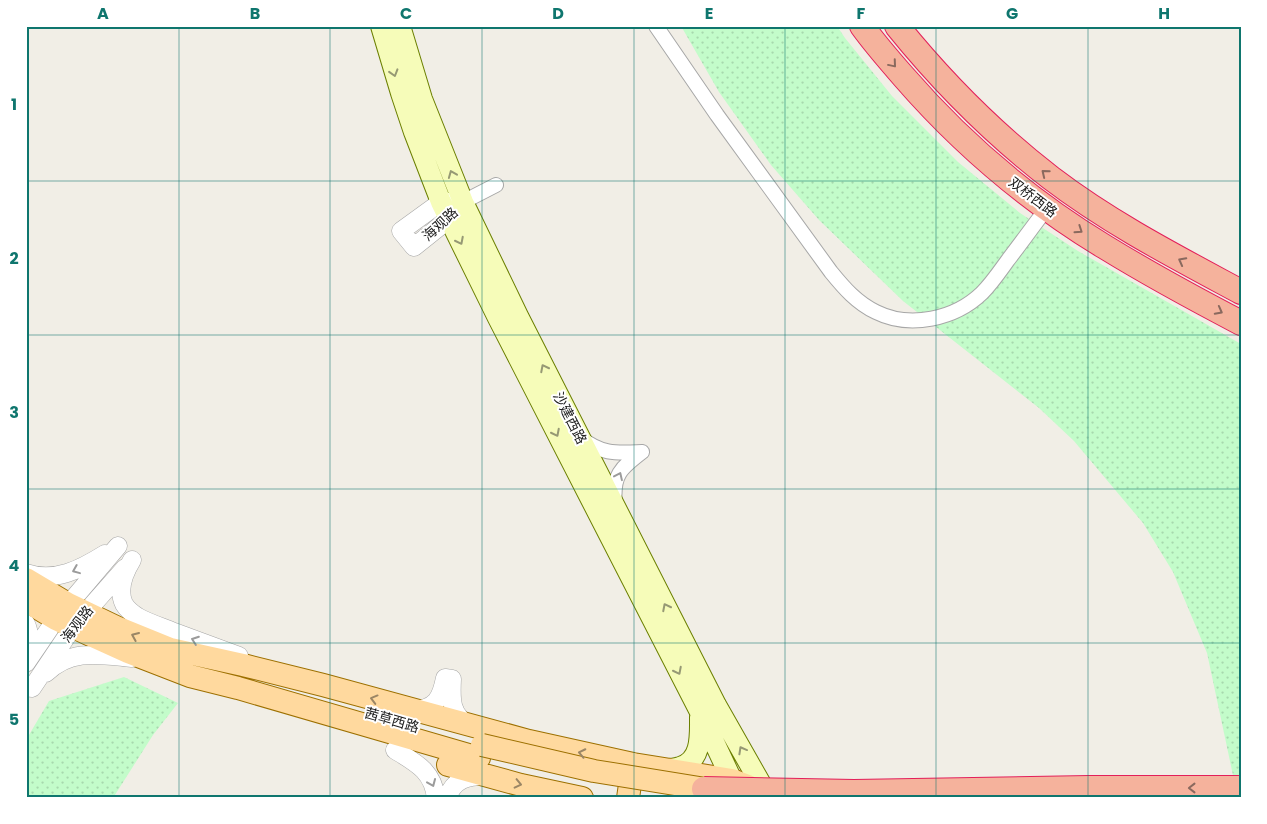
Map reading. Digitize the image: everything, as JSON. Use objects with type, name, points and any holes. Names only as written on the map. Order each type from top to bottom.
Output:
[{"type":"highway","name":"双桥西路","points":[[862,26],[917,92],[951,127],[998,170],[1047,208],[1104,247],[1241,323]]},
{"type":"highway","name":"双桥西路","points":[[897,26],[935,71],[962,99],[1015,149],[1051,178],[1144,240],[1241,292]]},
{"type":"highway","points":[[704,789],[854,792],[1089,788],[1241,788]]},
{"type":"main road","name":"沙建西路","points":[[381,26],[411,124],[445,210],[599,517],[700,712],[736,789]]},
{"type":"main road","name":"沙建西路","points":[[400,26],[422,99],[463,202],[518,316],[716,705],[770,796]]},
{"type":"main road","name":"茜草西路","points":[[26,579],[71,616]]},
{"type":"main road","name":"茜草西路","points":[[26,601],[123,631],[190,676],[480,751],[704,789],[770,796]]},
{"type":"main road","points":[[157,654],[243,665],[413,710],[480,751],[582,798]]},
{"type":"main road","name":"茜草西路","points":[[157,654],[239,675],[480,751],[592,784],[675,798]]},
{"type":"main road","points":[[190,676],[232,699],[259,710],[395,750],[480,751],[529,741],[664,769],[736,789],[770,796]]},
{"type":"main road","points":[[664,769],[679,768],[696,755],[700,740],[700,712]]},
{"type":"main road","points":[[628,798],[633,764]]},
{"type":"street","points":[[656,26],[717,115],[831,272],[858,302],[876,313],[895,319],[931,319],[949,314],[965,306],[981,294],[993,280],[1047,208]]},
{"type":"street","points":[[463,202],[496,185]]},
{"type":"street","name":"海观路","points":[[445,210],[463,202]]},
{"type":"street","points":[[579,436],[588,444],[603,451],[642,452],[624,466],[615,482],[616,510]]},
{"type":"street","name":"海观路","points":[[29,686],[71,616],[118,546]]},
{"type":"street","points":[[26,573],[44,577],[69,573],[89,564],[118,546],[132,560],[124,573],[122,594],[124,604],[137,617],[200,642],[323,685]]},
{"type":"street","name":"海观路","points":[[26,663],[71,616],[132,560]]},
{"type":"street","points":[[26,624],[29,633],[26,652]]},
{"type":"street","points":[[29,686],[58,663],[75,656],[91,654],[157,654]]},
{"type":"street","points":[[413,710],[421,710],[433,705],[442,693],[445,678],[452,679],[451,695],[453,708],[480,751],[466,778],[454,786],[447,798]]},
{"type":"street","points":[[395,750],[428,774],[435,789],[436,798]]},
{"type":"street","points":[[982,798],[984,774]]},
{"type":"street","points":[[770,796],[842,798]]},
{"type":"green space","points":[[681,26],[837,26],[892,96],[958,162],[1020,213],[1078,251],[1241,344],[1241,779],[1234,780],[1207,653],[1173,572],[1143,523],[1074,441],[1039,408],[903,301],[819,220],[771,165],[719,92]]},
{"type":"green space","points":[[124,677],[178,703],[153,735],[113,798],[26,798],[26,740],[49,701]]}]
